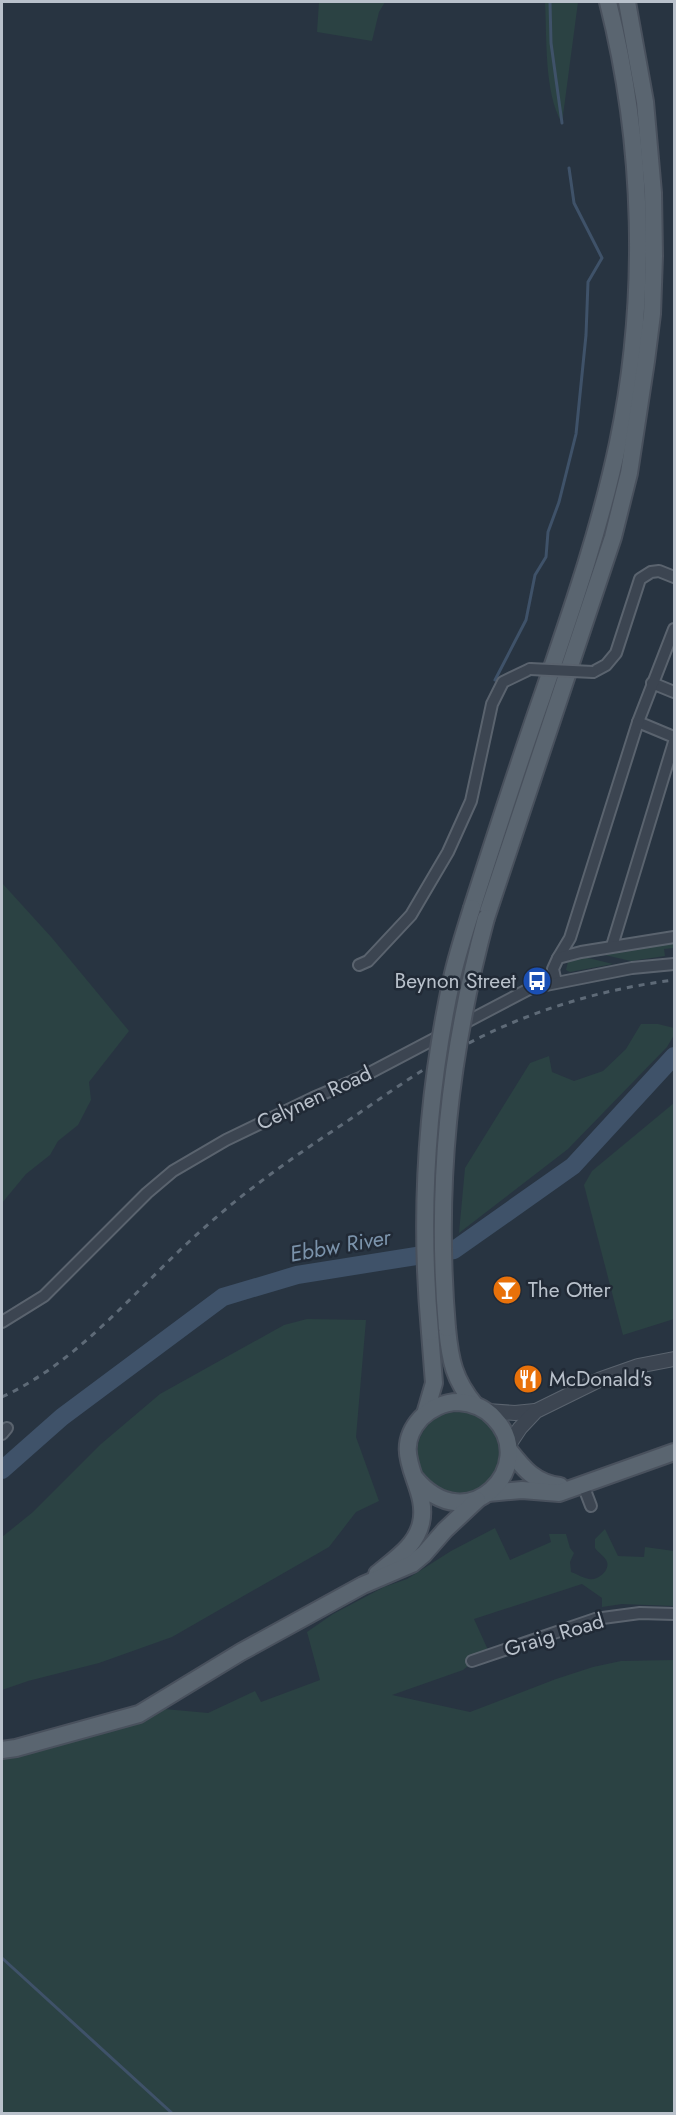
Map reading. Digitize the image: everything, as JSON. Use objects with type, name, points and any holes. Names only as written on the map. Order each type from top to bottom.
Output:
[{"type":"main road","points":[[425,1414],[434,1383],[425,1218],[426,1168],[433,1084],[453,976],[472,908],[584,574],[618,442],[630,373],[636,313],[637,231],[633,138],[624,74],[608,2]]},
{"type":"main road","points":[[579,1486],[549,1484],[533,1478],[509,1448],[503,1429],[481,1408],[457,1379],[450,1354],[447,1328],[442,1223],[447,1127],[459,1031],[470,979],[486,918],[613,537],[629,473],[643,383],[652,314],[653,193],[645,102],[627,2]]},
{"type":"main road","points":[[363,1585],[407,1548],[419,1530],[423,1508],[409,1463],[408,1446],[413,1428],[425,1414],[452,1403],[481,1408]]},
{"type":"main road","points":[[2,1750],[139,1714],[241,1652],[363,1585],[416,1561],[451,1523],[503,1476],[509,1448]]},
{"type":"main road","points":[[414,1478],[427,1492],[440,1499],[459,1503],[514,1490],[559,1493],[675,1452]]},
{"type":"street","points":[[359,965],[368,961],[411,915],[448,852],[471,801],[492,704],[503,682],[530,669],[593,672],[606,665],[616,653],[640,579],[651,572],[659,571],[675,577]]},
{"type":"street","points":[[556,982],[553,969],[570,938],[638,722],[675,629]]},
{"type":"street","points":[[652,682],[675,692]]},
{"type":"street","points":[[638,722],[675,737]]},
{"type":"street","points":[[612,946],[675,742]]},
{"type":"street","points":[[558,958],[612,946],[675,937]]},
{"type":"street","name":"Celynen Road","points":[[2,1322],[44,1296],[147,1193],[173,1171],[226,1140],[360,1078],[531,988],[632,968],[675,964]]},
{"type":"street","points":[[509,1448],[524,1422],[536,1411],[601,1379],[638,1366],[675,1359]]},
{"type":"street","points":[[481,1408],[515,1413],[536,1411]]},
{"type":"street","points":[[579,1486],[591,1506]]},
{"type":"street","name":"Graig Road","points":[[472,1662],[595,1619],[640,1613],[675,1614]]},
{"type":"green space","points":[[319,2],[385,2],[379,12],[372,41],[317,32]]},
{"type":"green space","points":[[545,2],[578,2],[562,123],[556,111],[549,81]]},
{"type":"green space","points":[[2,883],[52,938],[129,1031],[89,1082],[91,1100],[78,1125],[58,1141],[50,1155],[26,1174],[2,1203]]},
{"type":"green space","points":[[674,942],[674,948],[664,949],[665,956],[631,961],[596,953]]},
{"type":"green space","points":[[584,957],[613,964],[570,972],[566,970],[568,962]]},
{"type":"green space","points":[[641,1024],[658,1024],[674,1028],[674,1035],[667,1047],[568,1149],[459,1233],[465,1168],[530,1063],[549,1056],[552,1072],[574,1081],[603,1071],[626,1049]]},
{"type":"green space","points":[[674,1103],[674,1319],[623,1335],[584,1185],[592,1171]]},
{"type":"green space","points":[[307,1319],[366,1320],[356,1437],[379,1501],[356,1512],[329,1547],[172,1637],[99,1663],[2,1690],[2,1537],[33,1512],[101,1444],[160,1394],[284,1325]]},
{"type":"green space","points":[[450,1412],[466,1412],[481,1419],[492,1430],[499,1445],[496,1469],[487,1482],[466,1494],[450,1494],[435,1487],[424,1476],[417,1461],[417,1445],[424,1430],[435,1419]]},
{"type":"green space","points":[[495,1528],[510,1560],[551,1542],[549,1534],[566,1534],[574,1553],[570,1562],[571,1572],[589,1579],[599,1577],[607,1569],[606,1560],[595,1548],[595,1539],[605,1529],[618,1556],[644,1557],[645,1547],[674,1551],[674,1606],[622,1604],[602,1607],[602,1598],[582,1584],[474,1619],[488,1650],[463,1670],[392,1695],[470,1712],[593,1667],[621,1661],[674,1660],[674,2113],[2,2113],[2,1753],[140,1721],[164,1709],[208,1713],[255,1691],[261,1702],[320,1680],[307,1632],[333,1614],[384,1587],[407,1579],[451,1551]]},
{"type":"waterway","points":[[550,2],[551,43],[562,123]]},
{"type":"waterway","points":[[495,680],[526,620],[535,575],[546,557],[548,532],[559,502],[576,434],[586,335],[588,282],[602,258],[574,203],[569,168]]},
{"type":"waterway","name":"Ebbw River","points":[[2,1470],[62,1417],[223,1297],[297,1275],[454,1250],[573,1166],[674,1056]]},
{"type":"waterway","points":[[2,1958],[173,2114]]},
{"type":"railway","points":[[2,1397],[31,1381],[84,1343],[179,1251],[256,1185],[433,1063],[487,1034],[555,1007],[602,993],[674,980]]},
{"type":"place","name":"Beynon Street","points":[[537,981]]},
{"type":"place","name":"The Otter","points":[[507,1290]]},
{"type":"place","name":"McDonald's","points":[[528,1379]]}]
